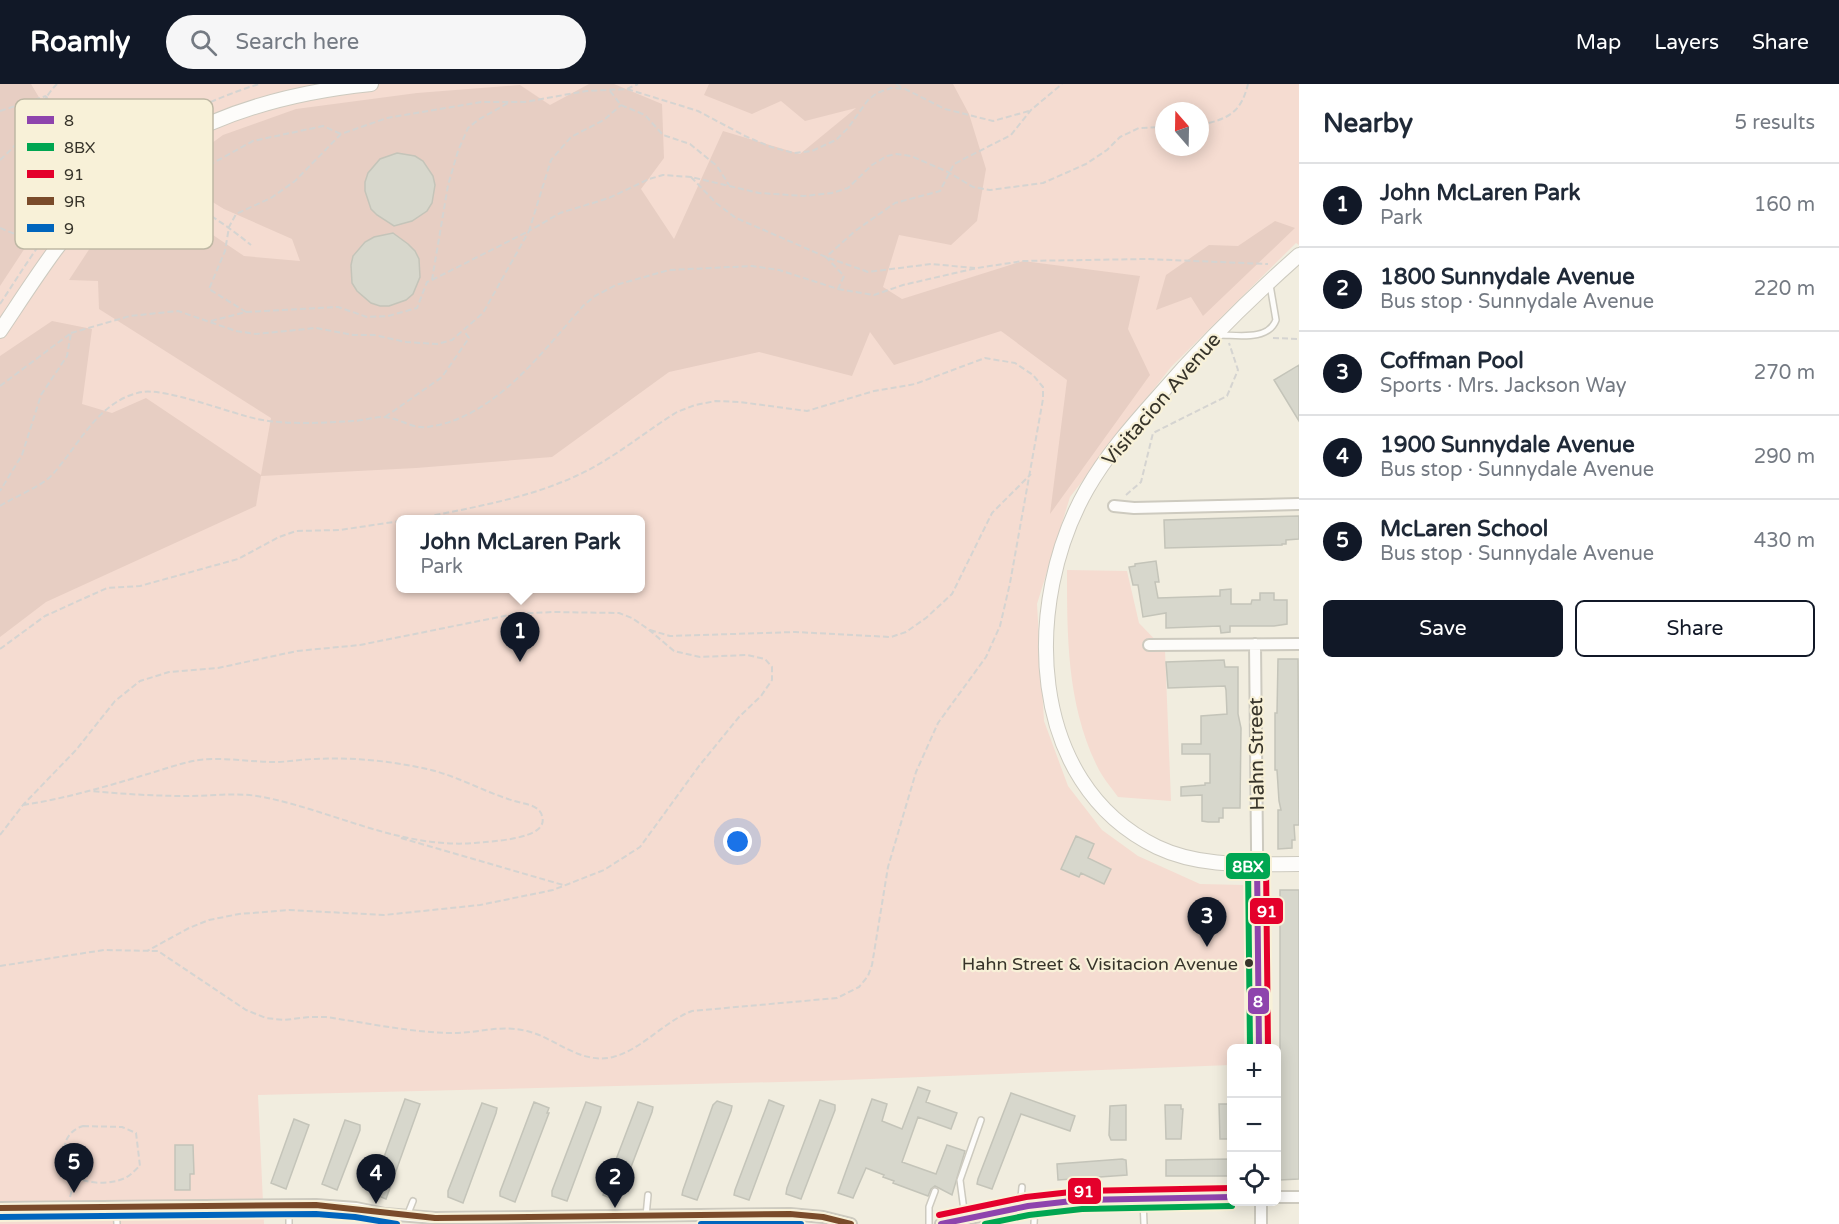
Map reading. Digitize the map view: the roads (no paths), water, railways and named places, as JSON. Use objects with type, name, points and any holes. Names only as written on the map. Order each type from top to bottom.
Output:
[{"type":"street","points":[[213,122],[238,112],[292,97],[371,84]]},
{"type":"street","points":[[0,332],[57,249]]},
{"type":"street","name":"Visitacion Avenue","points":[[1299,255],[1269,282],[1128,431],[1101,467],[1077,508],[1060,550],[1049,597],[1046,637],[1047,678],[1055,720],[1069,758],[1091,795],[1121,825],[1158,848],[1178,855],[1222,863],[1299,864]]},
{"type":"street","points":[[1114,506],[1134,508],[1299,504]]},
{"type":"street","name":"Hahn Street","points":[[1255,644],[1259,1044]]},
{"type":"street","points":[[1149,645],[1299,644]]},
{"type":"street","points":[[941,1224],[1020,1208],[1089,1200],[1227,1197]]},
{"type":"street","points":[[1281,1197],[1299,1197]]},
{"type":"street","points":[[0,1208],[336,1205],[435,1221],[646,1216],[696,1220],[807,1215],[851,1224]]},
{"type":"street","points":[[1261,1206],[1262,1224]]},
{"type":"lane","points":[[1220,335],[1257,335],[1269,330],[1276,320],[1269,282]]},
{"type":"lane","points":[[965,1218],[960,1180],[981,1120]]},
{"type":"lane","points":[[1020,1208],[1022,1187]]},
{"type":"lane","points":[[929,1224],[929,1207],[935,1191]]},
{"type":"lane","points":[[646,1216],[648,1194]]},
{"type":"lane","points":[[1143,1198],[1144,1224]]},
{"type":"lane","points":[[407,1217],[413,1201]]},
{"type":"lane","points":[[289,1205],[289,1224]]},
{"type":"lane","points":[[1034,1224],[1035,1206]]},
{"type":"lane","points":[[116,1207],[117,1224]]},
{"type":"place","name":"John McLaren Park","points":[[520,662]]},
{"type":"place","name":"Coffman Pool","points":[[1207,947]]},
{"type":"place","name":"Hahn Street & Visitacion Avenue","points":[[1249,963]]},
{"type":"place","name":"McLaren School","points":[[74,1193]]},
{"type":"place","name":"1900 Sunnydale Avenue","points":[[376,1204]]},
{"type":"place","name":"1800 Sunnydale Avenue","points":[[615,1208]]}]
